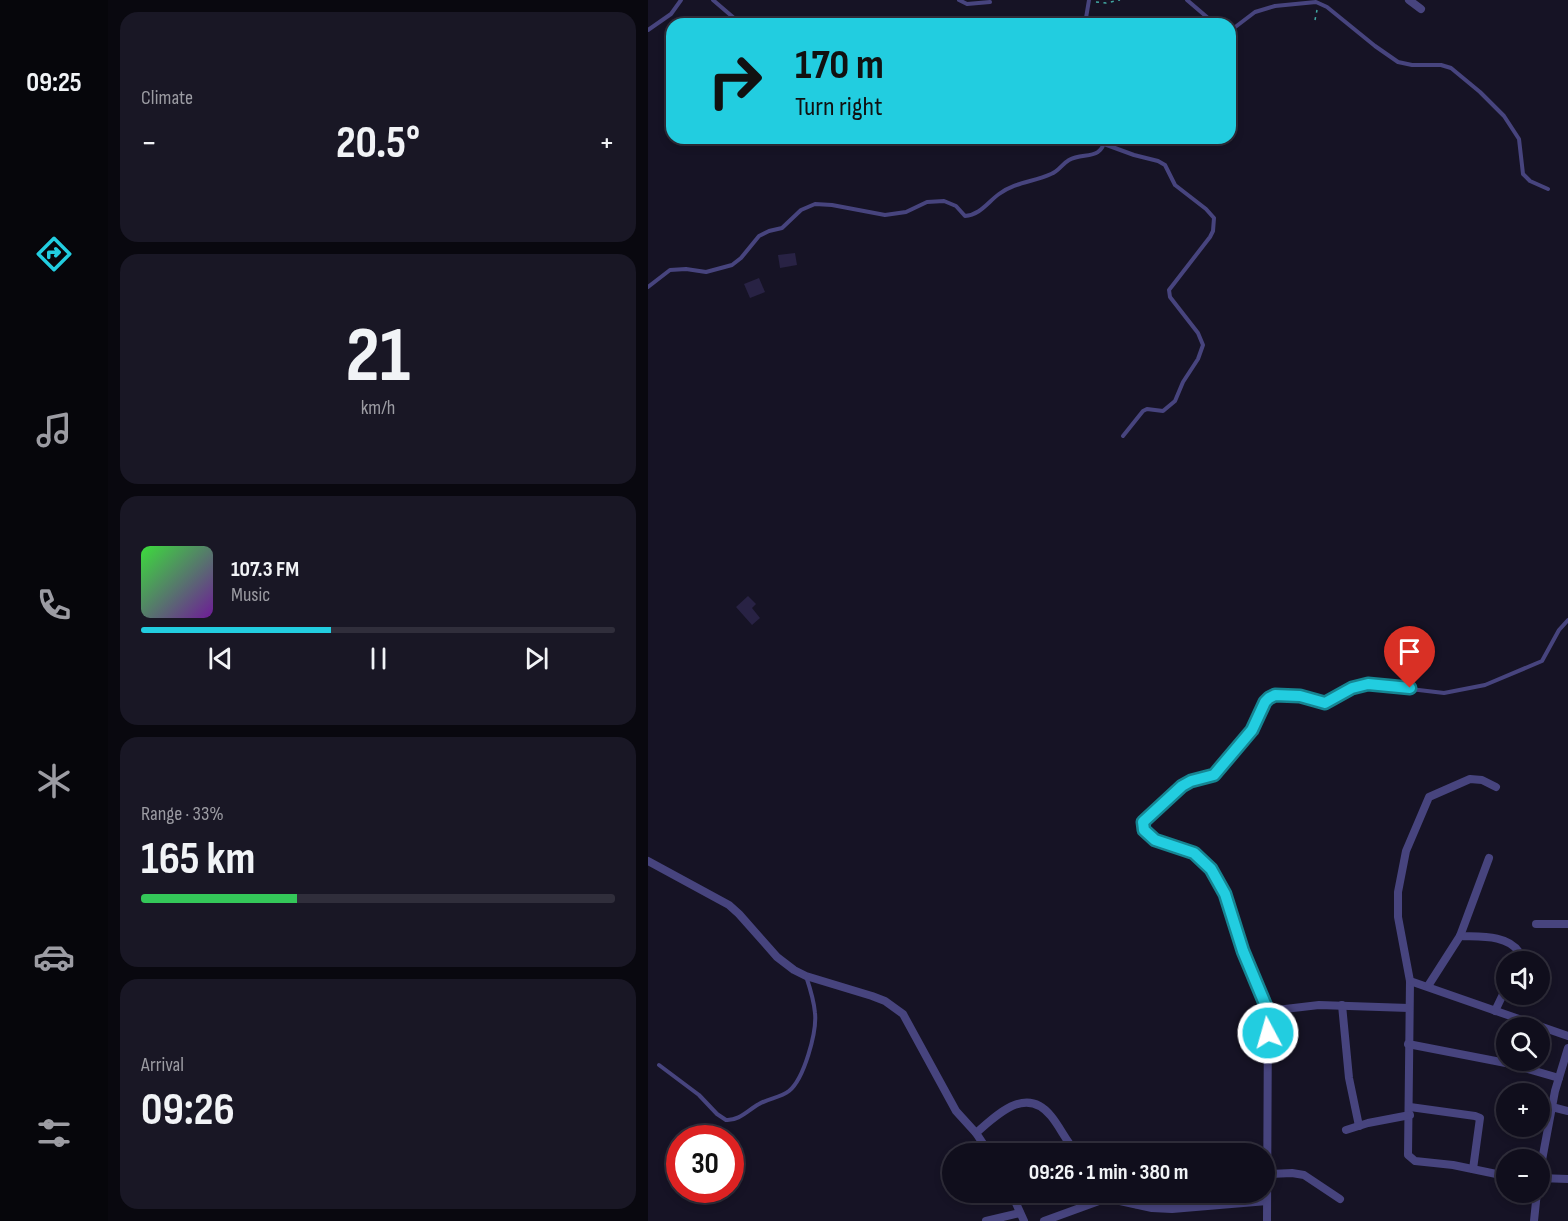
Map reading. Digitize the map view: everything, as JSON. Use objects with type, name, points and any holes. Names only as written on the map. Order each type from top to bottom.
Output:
[{"type":"street","points":[[1409,0],[1421,9]]},
{"type":"street","points":[[1496,787],[1482,780],[1470,779],[1433,794],[1425,804],[1406,851],[1398,892],[1398,917],[1410,981],[1408,1044],[1410,1111],[1408,1152],[1410,1158],[1415,1161],[1496,1174]]},
{"type":"street","points":[[1428,986],[1460,936],[1489,858]]},
{"type":"street","points":[[648,861],[729,905],[777,957],[806,976],[872,996],[896,1008],[909,1024],[956,1111],[983,1143]]},
{"type":"street","points":[[1536,924],[1568,924]]},
{"type":"street","points":[[1460,936],[1498,939],[1512,945],[1517,951]]},
{"type":"street","points":[[1410,981],[1568,1036]]},
{"type":"street","points":[[1267,1143],[1268,1011],[1320,1005],[1409,1008]]},
{"type":"street","points":[[1342,1005],[1349,1078],[1359,1126]]},
{"type":"street","points":[[1495,1011],[1498,1005]]},
{"type":"street","points":[[1408,1044],[1510,1064],[1559,1078]]},
{"type":"street","points":[[1544,1149],[1552,1107],[1567,1054]]},
{"type":"street","points":[[976,1133],[1004,1109],[1018,1103],[1030,1103],[1042,1107],[1051,1116],[1068,1143]]},
{"type":"street","points":[[1552,1107],[1568,1111]]},
{"type":"street","points":[[1346,1131],[1410,1111],[1475,1116],[1480,1118],[1473,1169]]},
{"type":"street","points":[[1275,1174],[1304,1175],[1340,1199]]},
{"type":"street","points":[[1550,1178],[1568,1179]]},
{"type":"street","points":[[1044,1221],[1099,1202],[1120,1201],[1152,1208],[1173,1209],[1244,1203]]},
{"type":"street","points":[[986,1221],[1022,1217],[1016,1203]]},
{"type":"street","points":[[1267,1203],[1267,1221]]},
{"type":"street","points":[[1534,1221],[1536,1203]]},
{"type":"lane","points":[[648,30],[675,10],[681,0]]},
{"type":"lane","points":[[713,0],[734,18]]},
{"type":"lane","points":[[959,0],[967,4],[990,2]]},
{"type":"lane","points":[[1187,0],[1208,18]]},
{"type":"lane","points":[[1085,18],[1089,1]]},
{"type":"lane","points":[[1236,26],[1255,12],[1275,6],[1316,2],[1327,7],[1398,62],[1412,65],[1441,65],[1451,68],[1501,112],[1519,139],[1523,174],[1530,181],[1548,189]]},
{"type":"lane","points":[[648,287],[670,270],[686,269],[706,272],[732,265],[741,258],[759,236],[782,228],[807,206],[832,205],[885,215],[906,212],[927,202],[944,201],[956,206],[967,216],[984,208],[1006,189],[1050,175],[1067,161],[1079,156],[1096,154],[1102,144]]},
{"type":"lane","points":[[1110,144],[1134,155],[1165,165],[1174,185],[1206,209],[1214,218],[1210,237],[1169,290],[1170,297],[1202,339],[1202,350],[1183,382],[1175,401],[1163,411],[1147,409],[1143,411],[1123,436]]},
{"type":"lane","points":[[1268,1011],[1243,951],[1225,894],[1211,869],[1194,853],[1161,843],[1147,835],[1142,826],[1145,818],[1187,783],[1214,775],[1252,730],[1265,702],[1275,695],[1300,696],[1325,703],[1352,688],[1368,684],[1444,693],[1478,687],[1542,661],[1559,630],[1568,620]]},
{"type":"lane","points":[[659,1065],[699,1095],[726,1120],[737,1118],[761,1102],[787,1092],[801,1072],[816,1024],[815,1006],[806,976]]},
{"type":"path","points":[[1089,1],[1106,3],[1120,0]]},
{"type":"path","points":[[1313,6],[1318,7],[1315,20]]},
{"type":"building","points":[[795,253],[797,265],[780,268],[778,255]]},
{"type":"building","points":[[759,278],[765,292],[750,298],[744,284]]},
{"type":"building","points":[[748,596],[756,604],[752,608],[760,618],[752,625],[736,607]]},
{"type":"route","points":[[1268,1033],[1268,1011],[1243,951],[1222,887],[1202,859],[1194,853],[1168,845],[1147,835],[1142,826],[1143,822],[1182,786],[1191,781],[1214,775],[1252,730],[1269,698],[1275,695],[1300,696],[1325,703],[1352,688],[1368,684],[1410,688]]}]
